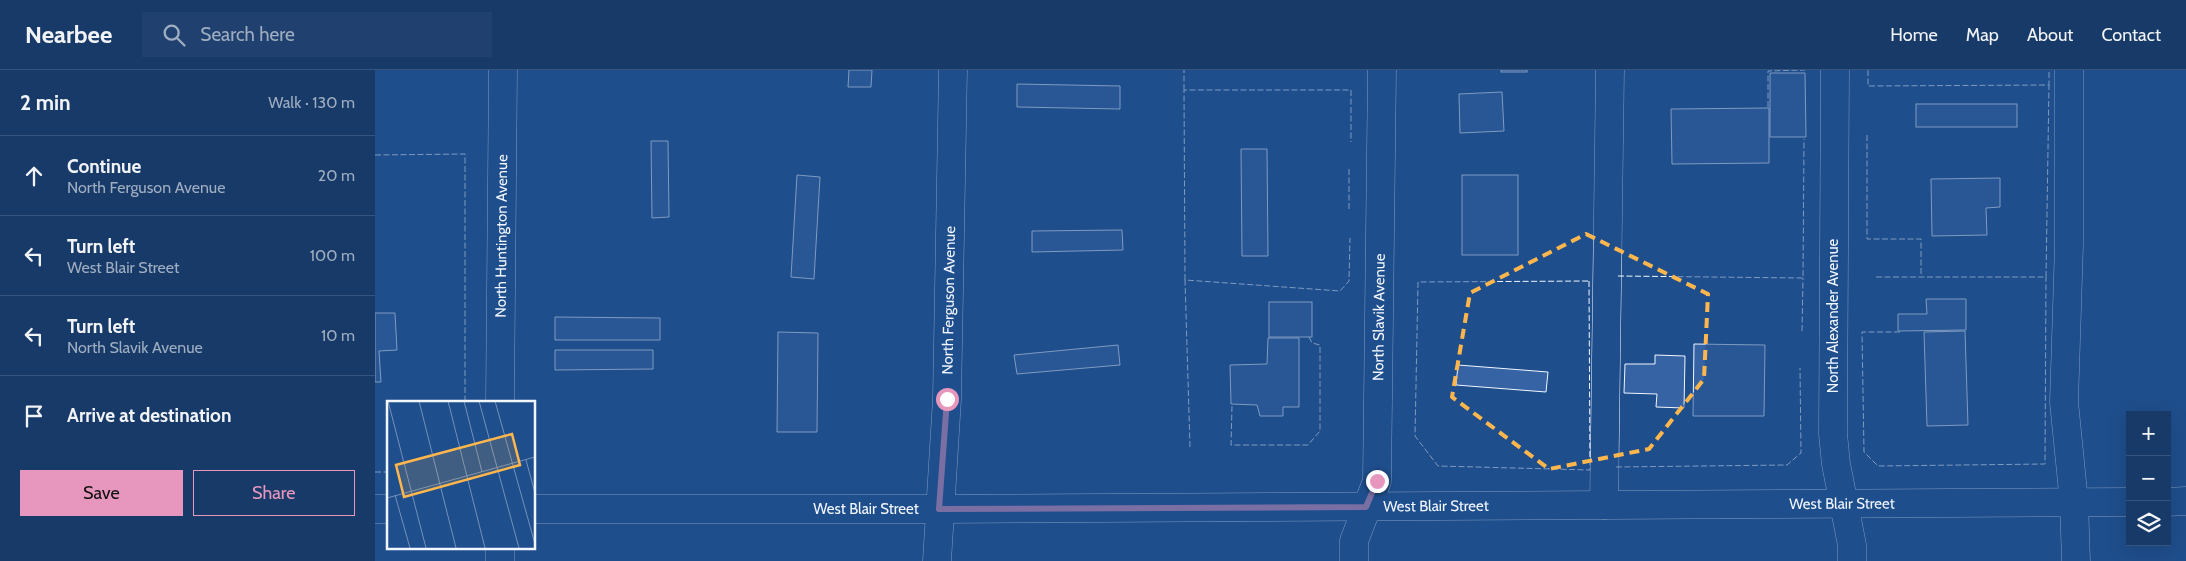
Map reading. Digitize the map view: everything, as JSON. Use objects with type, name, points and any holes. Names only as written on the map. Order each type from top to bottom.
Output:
[{"type":"street","name":"North Huntington Avenue","points":[[500,401],[503,70]]},
{"type":"street","name":"North Ferguson Avenue","points":[[937,561],[947,399],[953,70]]},
{"type":"street","name":"North Slavik Avenue","points":[[1354,561],[1354,541],[1377,481],[1382,70]]},
{"type":"street","points":[[1604,505],[1610,70]]},
{"type":"street","name":"North Alexander Avenue","points":[[1835,70],[1832,402],[1836,464],[1852,545],[1852,561]]},
{"type":"street","points":[[2069,70],[2069,245],[2064,402],[2074,502],[2076,561]]},
{"type":"street","points":[[2171,502],[2186,501]]},
{"type":"street","name":"West Blair Street","points":[[535,508],[939,509],[2126,502]]},
{"type":"street","points":[[500,548],[500,561]]},
{"type":"highlighted area","points":[[1586,234],[1708,294],[1704,379],[1649,449],[1549,469],[1452,397],[1470,293]]},
{"type":"building","points":[[849,70],[872,70],[871,87],[848,87]]},
{"type":"building","points":[[1501,70],[1527,70],[1527,72],[1501,72]]},
{"type":"building","points":[[1770,73],[1805,73],[1806,137],[1770,137]]},
{"type":"building","points":[[1017,84],[1120,86],[1120,109],[1017,107]]},
{"type":"building","points":[[1502,92],[1504,131],[1460,133],[1459,94]]},
{"type":"building","points":[[1916,104],[2017,104],[2017,127],[1916,127]]},
{"type":"building","points":[[1769,108],[1769,163],[1672,164],[1671,109]]},
{"type":"building","points":[[651,141],[668,141],[669,217],[652,218]]},
{"type":"building","points":[[1241,149],[1267,149],[1268,256],[1242,256]]},
{"type":"building","points":[[797,175],[820,177],[814,279],[791,277]]},
{"type":"building","points":[[1462,175],[1518,175],[1518,255],[1462,255]]},
{"type":"building","points":[[2000,178],[2000,207],[1986,208],[1987,235],[1932,236],[1931,179]]},
{"type":"building","points":[[1122,230],[1123,250],[1032,252],[1032,231]]},
{"type":"building","points":[[1926,299],[1966,299],[1966,330],[1898,331],[1898,314],[1927,314]]},
{"type":"building","points":[[1269,302],[1312,302],[1312,337],[1269,337]]},
{"type":"building","points":[[375,313],[395,313],[397,350],[379,351],[381,382],[375,382]]},
{"type":"building","points":[[555,317],[660,318],[660,340],[555,340]]},
{"type":"building","points":[[1965,331],[1968,425],[1927,426],[1924,332]]},
{"type":"building","points":[[778,332],[818,333],[817,432],[777,432]]},
{"type":"building","points":[[1268,338],[1299,338],[1299,407],[1283,407],[1283,416],[1260,416],[1257,405],[1231,404],[1230,365],[1267,364]]},
{"type":"building","points":[[1694,344],[1765,345],[1764,416],[1693,416]]},
{"type":"building","points":[[1118,345],[1120,365],[1017,374],[1014,355]]},
{"type":"building","points":[[555,350],[653,350],[653,369],[555,370]]},
{"type":"building","points":[[1655,355],[1685,356],[1684,408],[1656,407],[1657,394],[1624,393],[1625,364],[1655,364]]},
{"type":"building","points":[[1458,365],[1548,372],[1546,392],[1456,385]]},
{"type":"fence","points":[[1184,70],[1184,90]]},
{"type":"fence","points":[[1768,107],[1768,71],[1805,70]]},
{"type":"fence","points":[[1868,70],[1868,86],[2049,85],[2049,70]]},
{"type":"fence","points":[[1876,277],[2046,277],[2049,85]]},
{"type":"fence","points":[[1185,280],[1184,90],[1351,90],[1351,142]]},
{"type":"fence","points":[[1867,135],[1867,239],[1921,239],[1921,276]]},
{"type":"fence","points":[[1618,276],[1803,278],[1804,139]]},
{"type":"fence","points":[[375,155],[465,154],[465,401]]},
{"type":"fence","points":[[1349,169],[1349,211]]},
{"type":"fence","points":[[1190,447],[1185,280],[1340,291],[1349,281],[1350,238]]},
{"type":"fence","points":[[1900,332],[1862,332],[1864,452],[1878,466],[2045,464],[2046,277]]},
{"type":"fence","points":[[1802,331],[1803,278]]},
{"type":"fence","points":[[1589,281],[1590,470],[1438,466],[1415,436],[1418,282],[1589,281]]},
{"type":"fence","points":[[1232,406],[1231,445],[1308,445],[1320,431],[1320,345],[1312,343],[1309,337]]},
{"type":"fence","points":[[1616,467],[1787,465],[1801,453],[1800,368]]},
{"type":"fence","points":[[375,472],[387,472]]},
{"type":"route","points":[[947,399],[939,509],[1366,507],[1377,481]]}]
